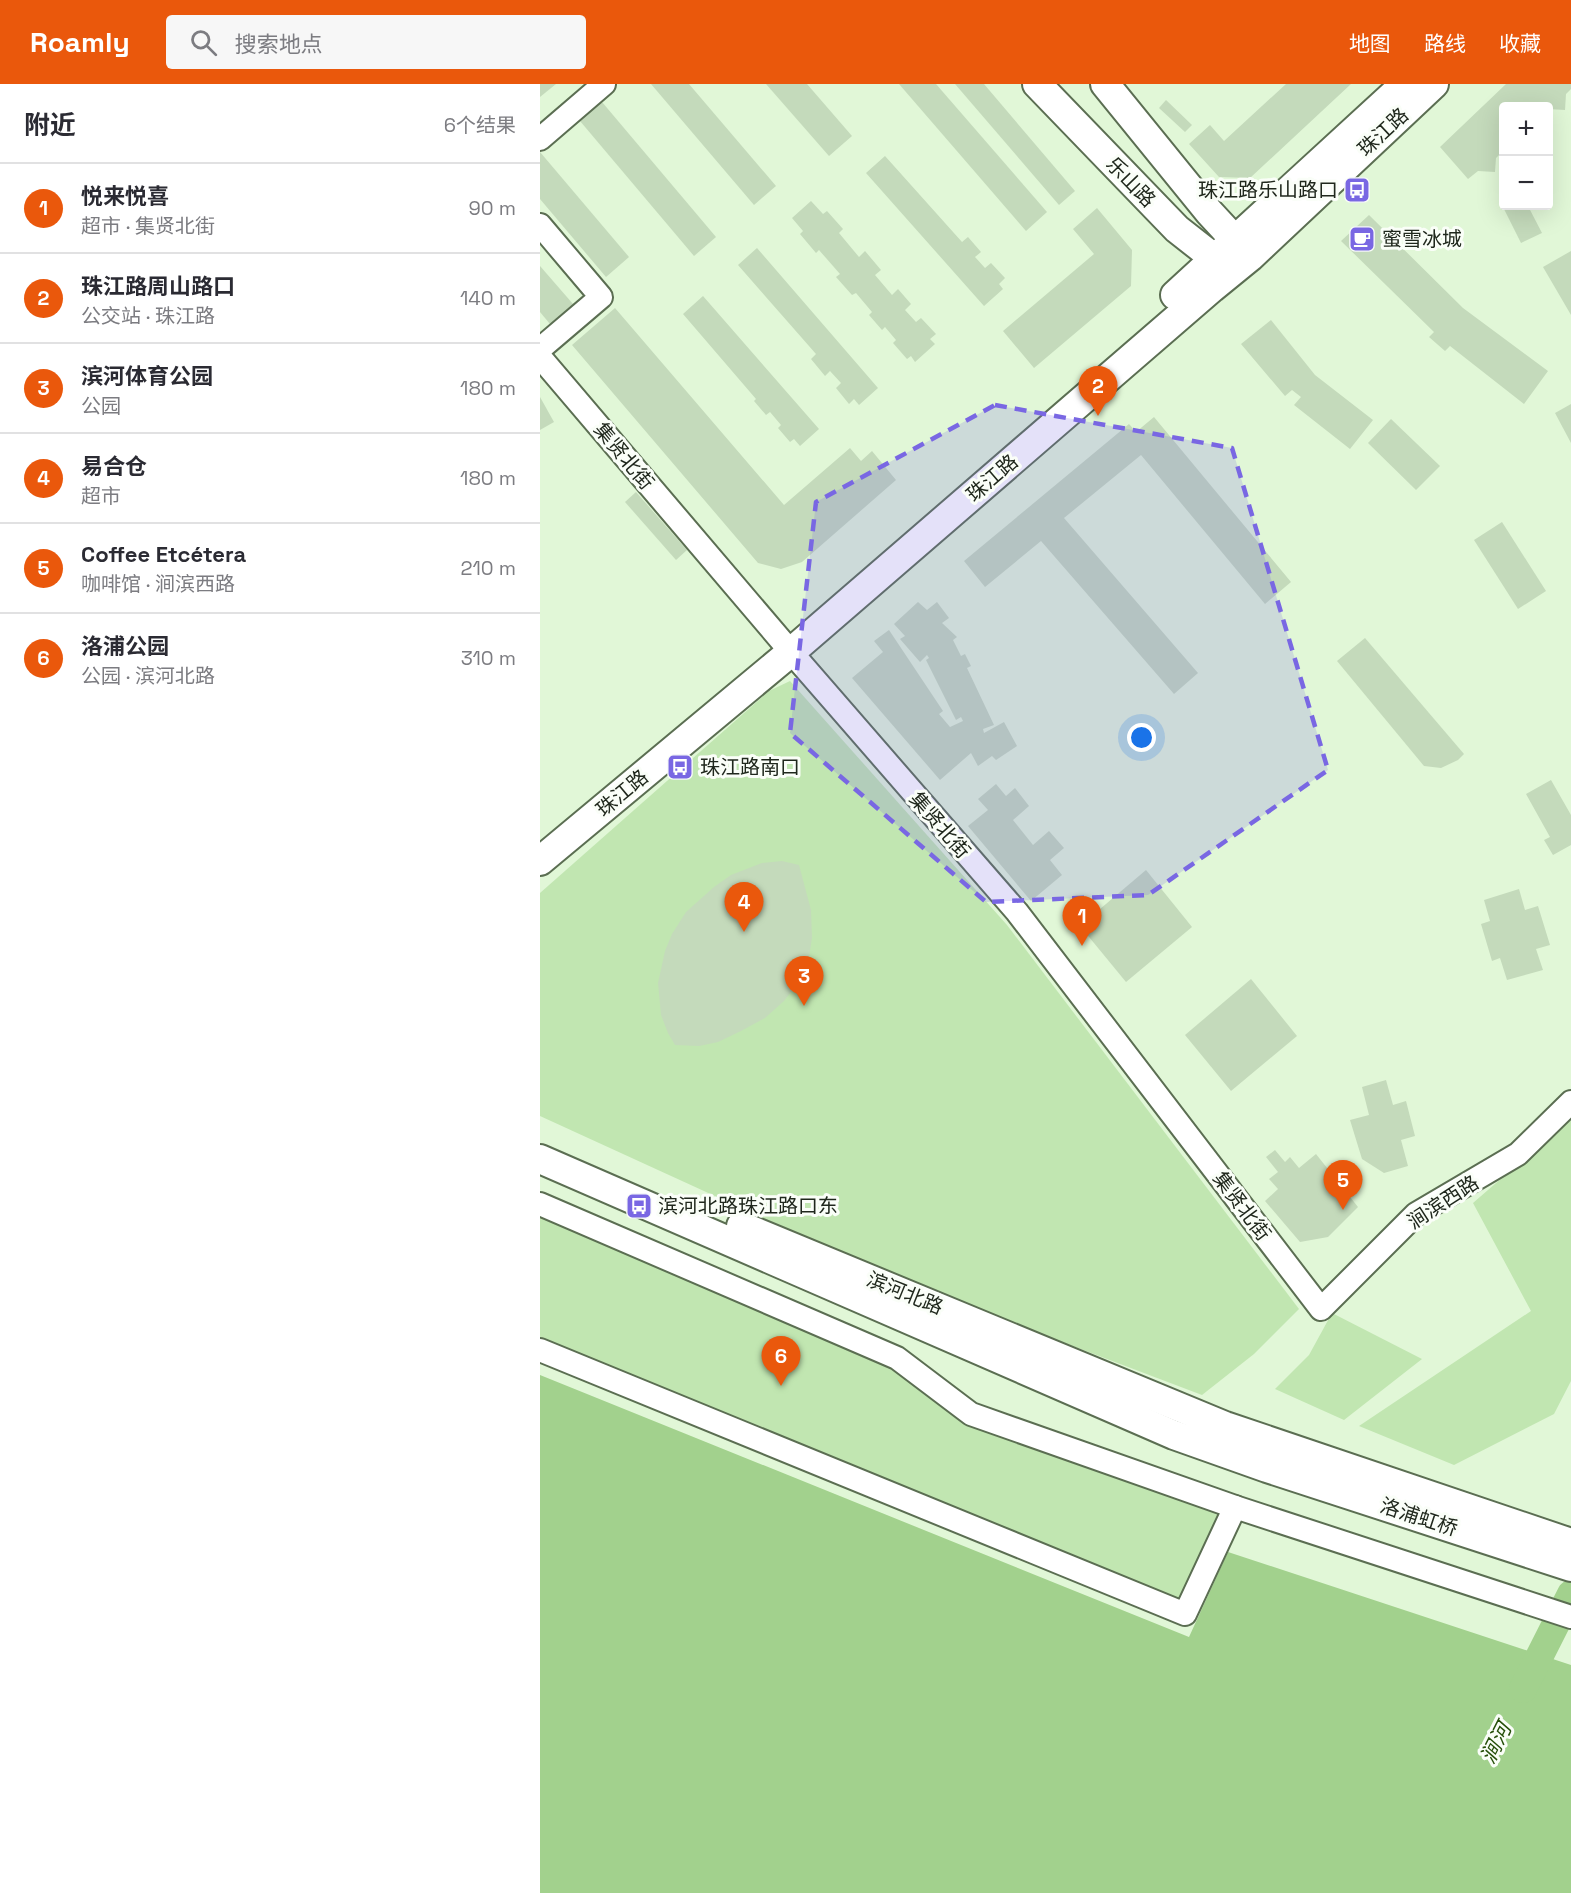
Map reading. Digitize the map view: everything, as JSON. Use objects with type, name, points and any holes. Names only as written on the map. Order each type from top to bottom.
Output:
[{"type":"main road","name":"乐山路","points":[[1037,84],[1177,229],[1232,257]]},
{"type":"main road","points":[[1057,84],[1177,229]]},
{"type":"main road","points":[[1092,84],[1209,212]]},
{"type":"main road","name":"乐山路","points":[[1105,84],[1209,212],[1232,257]]},
{"type":"main road","name":"珠江路","points":[[1232,257],[1405,84]]},
{"type":"main road","name":"珠江路","points":[[541,852],[785,645],[1434,84]]},
{"type":"main road","name":"滨河北路","points":[[540,1140],[653,1190],[1225,1426],[1269,1455]]},
{"type":"main road","name":"滨河北路","points":[[540,1159],[1174,1435],[1269,1455]]},
{"type":"main road","name":"洛浦虹桥","points":[[1269,1455],[1571,1543]]},
{"type":"main road","name":"洛浦虹桥","points":[[1269,1455],[1571,1567]]},
{"type":"street","points":[[540,139],[604,84]]},
{"type":"street","points":[[540,225],[601,297],[540,349]]},
{"type":"street","name":"集贤北街","points":[[540,357],[785,645],[1017,912],[1321,1309]]},
{"type":"street","name":"涧滨西路","points":[[1321,1309],[1416,1214],[1518,1155],[1571,1102]]},
{"type":"street","points":[[540,1204],[897,1358],[971,1414],[1236,1507],[1571,1617]]},
{"type":"street","points":[[540,1350],[1185,1614],[1236,1507]]},
{"type":"highlighted area","points":[[995,405],[1232,448],[1328,770],[1148,895],[986,902],[790,733],[816,502]]},
{"type":"shaded area","points":[[790,681],[1007,925],[1299,1309],[1254,1354],[1202,1395],[896,1279],[540,1116],[540,893],[769,691]]},
{"type":"shaded area","points":[[1571,1118],[1571,1381],[1554,1414],[1454,1465],[1359,1426],[1531,1311],[1473,1203]]},
{"type":"shaded area","points":[[540,1204],[897,1358],[971,1414],[1235,1507],[1185,1614],[540,1350]]},
{"type":"shaded area","points":[[1332,1313],[1422,1359],[1344,1420],[1275,1389],[1309,1355]]},
{"type":"water","points":[[540,1375],[1189,1637],[1228,1552],[1571,1665],[1571,1893],[540,1893]]},
{"type":"building","points":[[540,84],[556,84],[540,97]]},
{"type":"building","points":[[651,84],[689,84],[776,186],[754,205]]},
{"type":"building","points":[[766,84],[807,84],[852,136],[829,156]]},
{"type":"building","points":[[899,84],[936,84],[1047,212],[1026,231]]},
{"type":"building","points":[[955,84],[984,84],[1075,191],[1059,205]]},
{"type":"building","points":[[1286,84],[1351,84],[1250,178],[1219,177],[1189,144],[1210,125],[1224,141]]},
{"type":"building","points":[[1506,84],[1571,84],[1571,89],[1566,94],[1565,110],[1553,109],[1553,102],[1499,102],[1499,155],[1496,158],[1495,172],[1478,171],[1468,179],[1440,147]]},
{"type":"building","points":[[1166,100],[1192,125],[1185,132],[1159,108]]},
{"type":"building","points":[[602,102],[716,237],[694,256],[580,121]]},
{"type":"building","points":[[540,152],[629,257],[606,277],[540,199]]},
{"type":"building","points":[[885,156],[962,242],[968,237],[981,252],[975,257],[985,268],[991,263],[1005,278],[999,284],[1003,289],[984,306],[866,173]]},
{"type":"building","points":[[811,201],[823,214],[827,211],[843,229],[839,233],[859,257],[865,251],[881,270],[875,275],[892,295],[898,289],[911,304],[905,310],[916,322],[921,318],[936,334],[930,339],[935,344],[915,362],[911,356],[907,359],[893,343],[896,340],[885,327],[882,330],[869,315],[872,312],[856,293],[852,295],[836,277],[840,274],[819,250],[816,253],[800,234],[803,231],[792,218]]},
{"type":"building","points":[[1097,208],[1132,250],[1131,286],[1034,368],[1003,331],[1094,254],[1073,229]]},
{"type":"building","points":[[1504,210],[1530,210],[1542,233],[1521,243]]},
{"type":"building","points":[[1369,215],[1463,308],[1548,371],[1524,404],[1450,346],[1445,351],[1429,337],[1434,332],[1341,241]]},
{"type":"building","points":[[757,248],[878,388],[859,405],[854,399],[849,404],[836,388],[841,383],[830,371],[825,376],[811,359],[816,354],[738,265]]},
{"type":"building","points":[[1571,251],[1571,315],[1543,267]]},
{"type":"building","points":[[540,266],[573,304],[550,324],[540,312]]},
{"type":"building","points":[[703,296],[819,429],[800,446],[794,439],[790,442],[778,428],[781,425],[770,412],[766,415],[754,401],[756,399],[683,314]]},
{"type":"building","points":[[615,308],[784,505],[850,448],[861,461],[872,451],[896,480],[802,562],[781,569],[758,563],[572,345]]},
{"type":"building","points":[[1271,320],[1315,375],[1373,420],[1350,449],[1294,405],[1301,397],[1292,390],[1285,396],[1241,344]]},
{"type":"building","points":[[540,397],[554,422],[540,430]]},
{"type":"building","points":[[1571,404],[1571,443],[1555,413]]},
{"type":"building","points":[[1154,417],[1291,582],[1265,604],[1141,455],[1064,518],[1198,673],[1174,694],[1041,541],[985,587],[964,561],[1129,424],[1136,432]]},
{"type":"building","points":[[1391,419],[1440,466],[1416,490],[1368,443]]},
{"type":"building","points":[[636,492],[687,550],[676,560],[625,502]]},
{"type":"building","points":[[1502,522],[1546,591],[1518,609],[1474,540]]},
{"type":"building","points":[[918,602],[927,610],[937,602],[949,618],[942,623],[957,637],[953,640],[961,656],[965,654],[971,666],[967,668],[994,725],[983,729],[984,733],[1004,722],[1017,746],[996,760],[992,756],[978,766],[971,753],[940,780],[852,678],[883,652],[874,641],[889,630],[943,711],[939,714],[950,727],[963,721],[961,717],[956,720],[926,660],[929,658],[927,655],[920,662],[900,639],[905,636],[894,624]]},
{"type":"building","points":[[1365,638],[1464,754],[1458,760],[1441,768],[1424,766],[1337,661]]},
{"type":"building","points":[[1551,780],[1571,815],[1571,845],[1553,855],[1544,840],[1550,837],[1526,794]]},
{"type":"building","points":[[996,784],[1006,796],[1015,788],[1029,806],[1013,820],[1033,845],[1049,831],[1064,848],[1050,860],[1062,875],[1031,901],[968,826],[988,810],[978,799]]},
{"type":"building","points":[[782,861],[799,865],[811,910],[812,938],[809,957],[798,983],[784,1001],[765,1018],[741,1031],[718,1042],[699,1046],[675,1045],[661,1015],[658,983],[665,951],[672,934],[686,912],[731,875],[762,863]]},
{"type":"building","points":[[1146,870],[1192,927],[1126,982],[1080,926]]},
{"type":"building","points":[[1519,889],[1525,910],[1538,906],[1550,945],[1536,949],[1543,970],[1507,980],[1500,958],[1492,961],[1481,924],[1490,921],[1484,900]]},
{"type":"building","points":[[1251,979],[1297,1036],[1231,1091],[1185,1035]]},
{"type":"building","points":[[1386,1080],[1393,1105],[1406,1101],[1415,1136],[1401,1140],[1408,1166],[1384,1173],[1362,1159],[1350,1120],[1369,1115],[1362,1087]]},
{"type":"building","points":[[1275,1150],[1285,1162],[1290,1157],[1299,1168],[1316,1154],[1358,1207],[1328,1237],[1300,1242],[1265,1201],[1278,1189],[1269,1179],[1278,1172],[1266,1157]]},
{"type":"waterway","name":"涧河","points":[[1523,1689],[1571,1594]]},
{"type":"place","name":"珠江路乐山路口","points":[[1357,190]]},
{"type":"place","name":"蜜雪冰城","points":[[1362,239]]},
{"type":"place","name":"珠江路周山路口","points":[[1098,416]]},
{"type":"place","name":"珠江路南口","points":[[680,767]]},
{"type":"place","name":"易合仓","points":[[744,932]]},
{"type":"place","name":"悦来悦喜","points":[[1082,946]]},
{"type":"place","name":"滨河体育公园","points":[[804,1006]]},
{"type":"place","name":"滨河北路珠江路口东","points":[[639,1206]]},
{"type":"place","name":"Coffee Etcétera","points":[[1343,1210]]},
{"type":"place","name":"洛浦公园","points":[[781,1386]]}]
